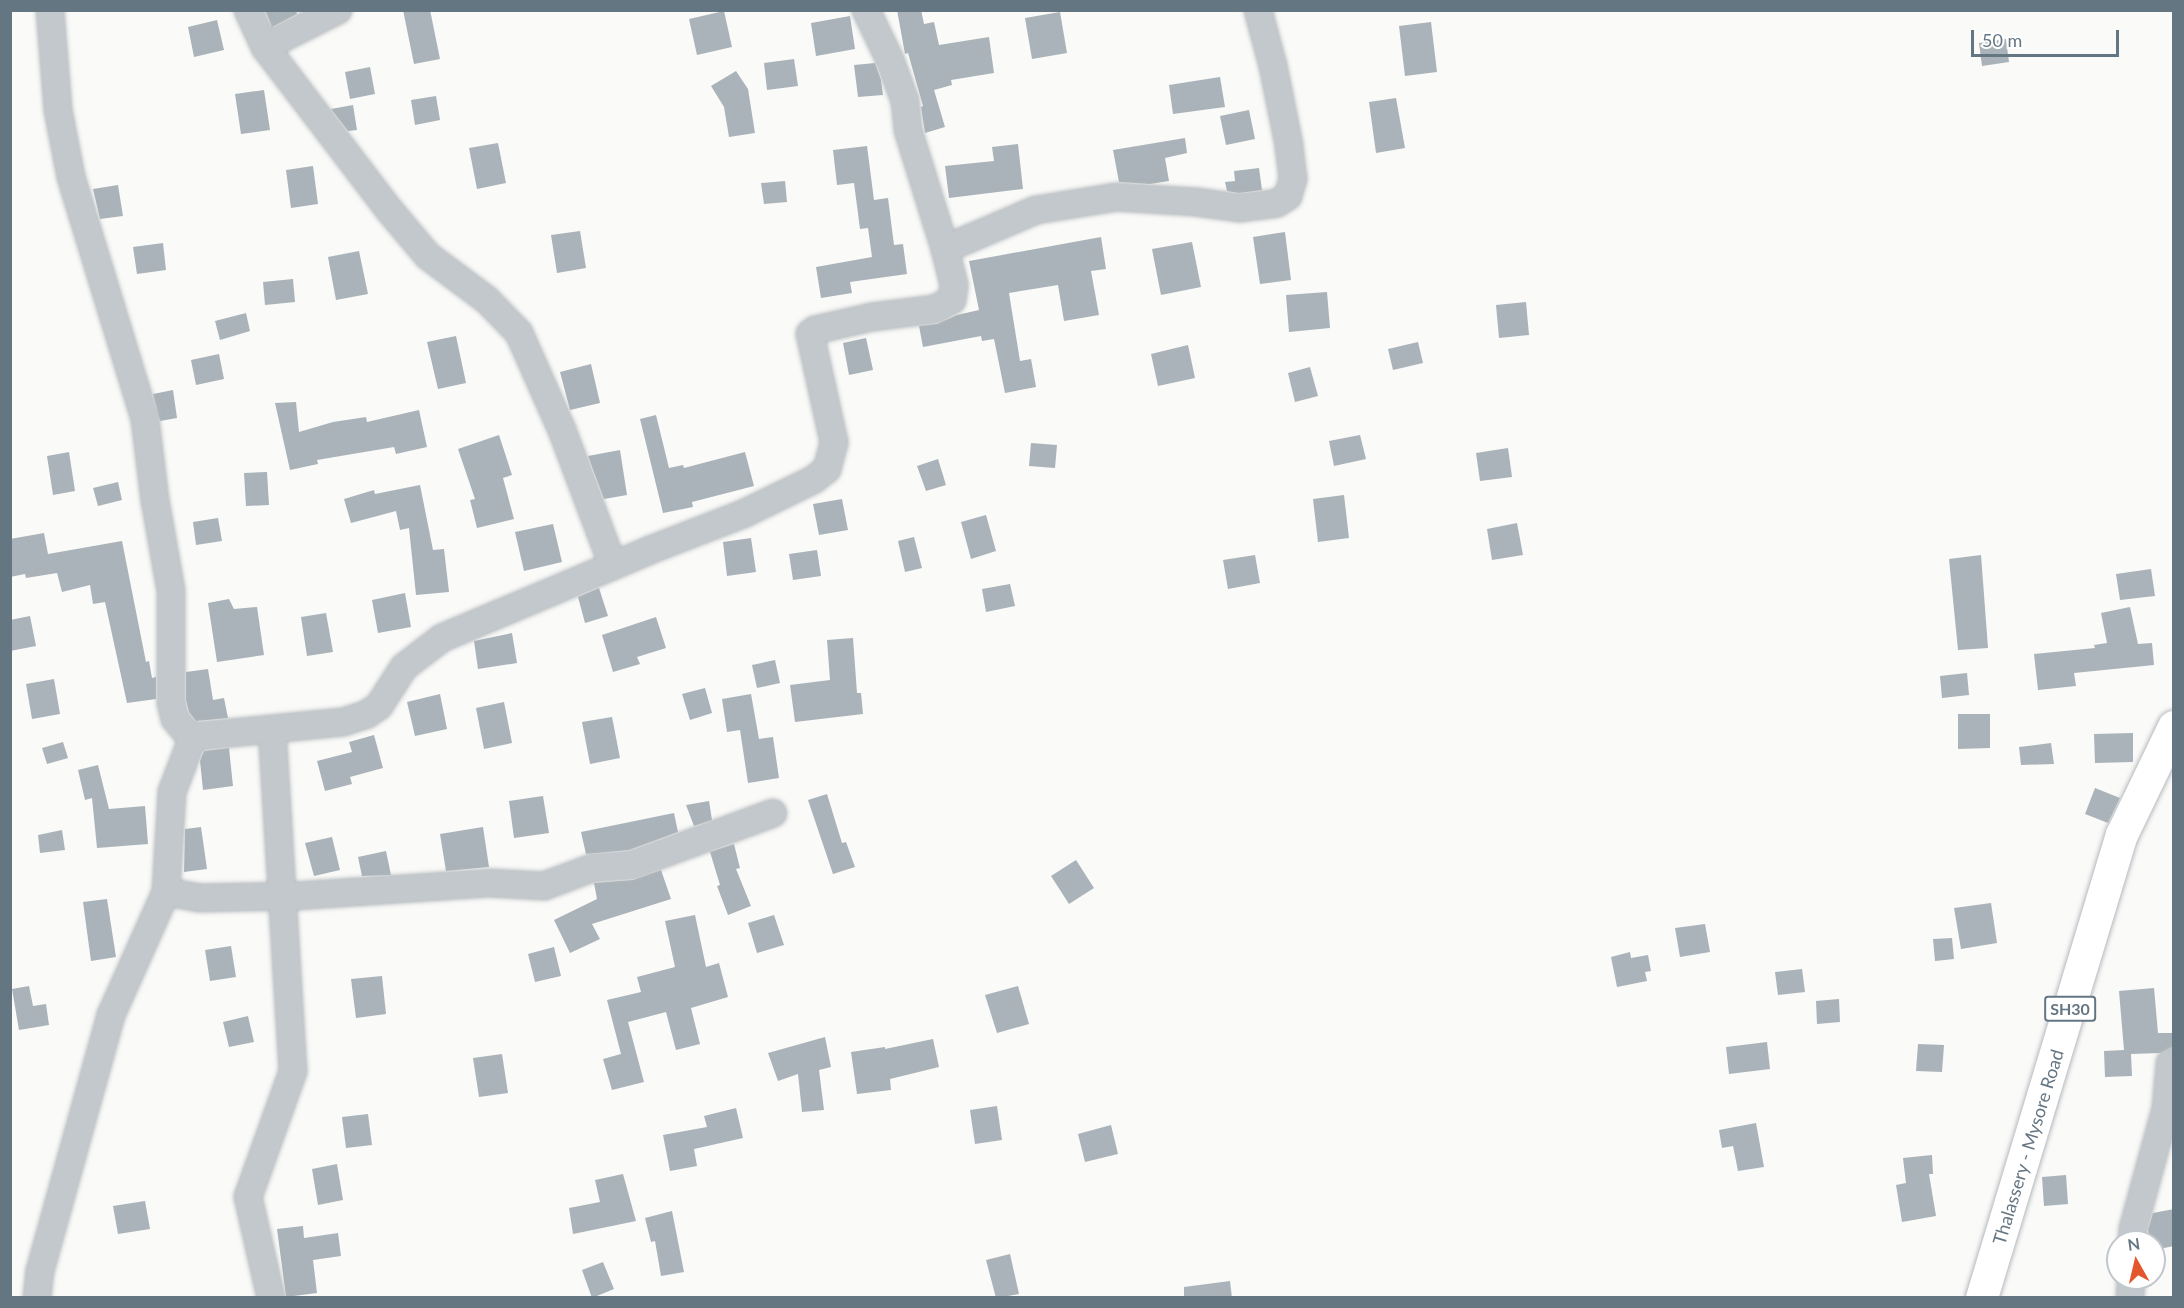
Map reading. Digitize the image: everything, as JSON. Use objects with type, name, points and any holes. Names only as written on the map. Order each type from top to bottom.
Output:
[{"type":"main road","name":"Thalassery - Mysore Road","points":[[1982,1298],[2122,835],[2174,727]]},
{"type":"street","points":[[50,10],[58,110],[71,177],[145,418],[155,500],[171,591],[171,702],[175,719],[187,735],[193,737],[272,731],[343,722],[367,714],[379,706],[404,667],[442,638],[786,495],[827,469],[834,442],[832,424],[810,334],[815,330],[872,317],[935,309],[952,300],[954,285],[908,130],[905,101],[890,60],[866,10]]},
{"type":"street","points":[[248,10],[265,47],[390,211],[428,256],[487,300],[519,333],[562,430],[613,566]]},
{"type":"street","points":[[265,47],[338,10]]},
{"type":"street","points":[[945,249],[1036,210],[1116,196],[1196,201],[1239,208],[1277,202],[1288,196],[1293,178],[1289,145],[1273,66],[1258,10]]},
{"type":"street","points":[[271,1298],[248,1197],[293,1071],[272,731]]},
{"type":"street","points":[[37,1298],[40,1271],[111,1015],[166,892],[172,792],[193,737]]},
{"type":"street","points":[[166,892],[199,898],[282,896],[489,883],[544,886],[592,868],[632,865],[773,813]]},
{"type":"street","points":[[2133,1230],[2166,1108],[2170,1063],[2174,1061]]},
{"type":"building","points":[[265,10],[296,10],[297,14],[272,27]]},
{"type":"building","points":[[403,10],[430,10],[440,59],[414,64]]},
{"type":"building","points":[[897,10],[921,10],[924,24],[934,22],[939,45],[989,37],[994,73],[951,80],[952,85],[934,90],[945,127],[925,133],[921,107],[923,106],[908,53],[905,54]]},
{"type":"building","points":[[724,11],[732,47],[697,55],[689,19]]},
{"type":"building","points":[[1060,12],[1067,53],[1032,59],[1025,18]]},
{"type":"building","points":[[850,16],[855,49],[816,56],[811,23]]},
{"type":"building","points":[[217,20],[224,50],[194,57],[188,27]]},
{"type":"building","points":[[1431,22],[1437,72],[1405,76],[1399,26]]},
{"type":"building","points":[[2006,39],[2009,62],[1982,66],[1979,43]]},
{"type":"building","points":[[794,59],[798,86],[767,90],[764,63]]},
{"type":"building","points":[[875,63],[883,95],[858,97],[854,65]]},
{"type":"building","points":[[370,67],[375,94],[350,99],[345,72]]},
{"type":"building","points":[[736,71],[748,89],[755,133],[729,137],[724,107],[711,86]]},
{"type":"building","points":[[1220,77],[1225,107],[1173,114],[1169,85]]},
{"type":"building","points":[[264,90],[270,130],[241,134],[235,94]]},
{"type":"building","points":[[436,96],[440,120],[415,125],[411,100]]},
{"type":"building","points":[[1396,98],[1405,148],[1376,153],[1369,102]]},
{"type":"building","points":[[353,105],[357,130],[348,131],[331,109]]},
{"type":"building","points":[[1249,110],[1255,139],[1226,145],[1220,116]]},
{"type":"building","points":[[1185,138],[1187,153],[1165,158],[1169,181],[1150,184],[1119,182],[1113,150]]},
{"type":"building","points":[[498,143],[506,183],[477,189],[469,148]]},
{"type":"building","points":[[1018,144],[1023,189],[949,198],[945,166],[994,161],[992,147]]},
{"type":"building","points":[[867,146],[874,200],[888,198],[894,245],[903,244],[907,274],[850,282],[852,293],[821,298],[816,267],[872,257],[868,228],[860,229],[854,183],[837,185],[833,150]]},
{"type":"building","points":[[313,166],[318,204],[291,208],[286,170]]},
{"type":"building","points":[[1259,168],[1262,190],[1239,193],[1227,191],[1225,182],[1235,181],[1234,171]]},
{"type":"building","points":[[785,181],[787,202],[764,204],[761,183]]},
{"type":"building","points":[[118,185],[123,216],[100,219],[93,189]]},
{"type":"building","points":[[580,231],[586,268],[557,273],[551,235]]},
{"type":"building","points":[[1285,232],[1291,280],[1260,284],[1253,237]]},
{"type":"building","points":[[1101,237],[1106,269],[1091,271],[1099,315],[1064,321],[1058,285],[1009,293],[1020,361],[1031,359],[1036,387],[1005,393],[994,339],[982,341],[981,336],[923,347],[919,326],[937,324],[957,315],[979,310],[969,261]]},
{"type":"building","points":[[1192,242],[1201,287],[1161,295],[1152,249]]},
{"type":"building","points":[[163,243],[166,270],[137,274],[133,247]]},
{"type":"building","points":[[359,251],[368,294],[336,300],[328,257]]},
{"type":"building","points":[[293,279],[295,302],[265,305],[263,282]]},
{"type":"building","points":[[1327,292],[1330,328],[1289,332],[1286,295]]},
{"type":"building","points":[[1526,302],[1529,335],[1499,338],[1496,305]]},
{"type":"building","points":[[246,313],[250,331],[220,340],[215,321]]},
{"type":"building","points":[[456,336],[466,383],[438,389],[427,342]]},
{"type":"building","points":[[866,338],[873,370],[849,375],[843,343]]},
{"type":"building","points":[[1418,342],[1423,363],[1393,370],[1388,349]]},
{"type":"building","points":[[1188,345],[1195,378],[1158,386],[1151,354]]},
{"type":"building","points":[[219,354],[224,379],[196,385],[191,360]]},
{"type":"building","points":[[591,364],[600,403],[570,410],[560,372]]},
{"type":"building","points":[[1310,367],[1318,396],[1295,402],[1288,373]]},
{"type":"building","points":[[173,390],[177,418],[160,421],[153,394]]},
{"type":"building","points":[[296,402],[299,432],[333,422],[366,417],[367,422],[419,410],[427,447],[396,454],[394,447],[317,460],[318,464],[290,470],[275,403]]},
{"type":"building","points":[[656,415],[669,468],[683,465],[684,468],[745,452],[754,486],[692,502],[693,507],[663,513],[640,419]]},
{"type":"building","points":[[499,435],[512,475],[503,478],[514,519],[477,528],[470,500],[475,499],[458,449]]},
{"type":"building","points":[[1360,435],[1366,459],[1334,466],[1329,441]]},
{"type":"building","points":[[1031,443],[1057,445],[1055,468],[1029,466]]},
{"type":"building","points":[[1508,448],[1512,477],[1480,481],[1476,453]]},
{"type":"building","points":[[620,450],[627,495],[604,499],[588,456]]},
{"type":"building","points":[[69,452],[75,491],[53,495],[47,456]]},
{"type":"building","points":[[938,459],[946,485],[926,491],[917,466]]},
{"type":"building","points":[[267,472],[269,505],[246,506],[244,473]]},
{"type":"building","points":[[118,482],[122,500],[98,506],[93,488]]},
{"type":"building","points":[[420,485],[433,550],[444,549],[449,592],[416,595],[409,528],[400,530],[396,511],[351,523],[344,499],[374,490],[375,494]]},
{"type":"building","points":[[1344,495],[1349,538],[1318,542],[1313,499]]},
{"type":"building","points":[[842,499],[848,530],[819,535],[813,504]]},
{"type":"building","points":[[986,515],[996,551],[971,559],[961,522]]},
{"type":"building","points":[[218,518],[222,541],[196,545],[193,522]]},
{"type":"building","points":[[1517,523],[1523,555],[1492,560],[1487,529]]},
{"type":"building","points":[[553,524],[562,562],[524,571],[515,532]]},
{"type":"building","points":[[44,533],[48,554],[122,541],[146,662],[149,661],[152,678],[156,677],[156,699],[127,703],[105,602],[93,604],[90,585],[62,592],[57,573],[26,578],[25,574],[10,577],[10,539]]},
{"type":"building","points":[[914,537],[922,568],[905,572],[898,541]]},
{"type":"building","points":[[751,538],[756,572],[727,576],[723,542]]},
{"type":"building","points":[[817,550],[821,576],[793,580],[789,554]]},
{"type":"building","points":[[1255,555],[1260,583],[1228,589],[1223,560]]},
{"type":"building","points":[[1981,555],[1988,648],[1958,650],[1949,559]]},
{"type":"building","points":[[2151,569],[2155,596],[2120,600],[2116,574]]},
{"type":"building","points":[[1010,584],[1015,606],[986,612],[982,589]]},
{"type":"building","points":[[599,588],[608,616],[585,623],[578,597]]},
{"type":"building","points":[[405,593],[411,627],[378,633],[372,600]]},
{"type":"building","points":[[229,599],[234,609],[257,607],[264,655],[217,662],[208,603]]},
{"type":"building","points":[[2130,607],[2138,644],[2152,643],[2154,665],[2074,673],[2076,686],[2038,690],[2034,654],[2095,648],[2094,645],[2107,643],[2101,613]]},
{"type":"building","points":[[326,613],[333,652],[307,656],[301,617]]},
{"type":"building","points":[[30,616],[36,646],[10,651],[10,620]]},
{"type":"building","points":[[656,617],[666,648],[637,657],[640,664],[613,672],[602,635]]},
{"type":"building","points":[[512,633],[517,663],[478,669],[474,641]]},
{"type":"building","points":[[853,638],[857,693],[861,693],[863,714],[795,722],[790,685],[830,680],[827,640]]},
{"type":"building","points":[[775,660],[780,683],[757,688],[752,665]]},
{"type":"building","points":[[208,669],[213,700],[224,698],[228,718],[196,721],[189,712],[186,700],[186,672]]},
{"type":"building","points":[[1967,673],[1969,695],[1942,698],[1940,676]]},
{"type":"building","points":[[54,679],[60,714],[32,719],[26,684]]},
{"type":"building","points":[[705,688],[712,713],[690,720],[682,694]]},
{"type":"building","points":[[440,694],[447,729],[415,736],[407,702]]},
{"type":"building","points":[[751,694],[759,739],[773,737],[779,778],[748,783],[740,730],[727,732],[722,699]]},
{"type":"building","points":[[504,702],[512,743],[484,749],[476,708]]},
{"type":"building","points":[[1958,714],[1990,714],[1990,748],[1958,749]]},
{"type":"building","points":[[612,717],[620,758],[590,764],[582,722]]},
{"type":"building","points":[[2133,733],[2133,762],[2095,763],[2094,734]]},
{"type":"building","points":[[374,735],[383,768],[350,777],[352,784],[325,791],[317,761],[352,752],[349,742]]},
{"type":"building","points":[[63,742],[68,758],[47,764],[42,748]]},
{"type":"building","points":[[2051,743],[2054,764],[2021,765],[2019,747]]},
{"type":"building","points":[[229,748],[233,786],[203,790],[200,761],[204,751]]},
{"type":"building","points":[[98,765],[109,809],[145,806],[148,844],[97,848],[92,798],[85,800],[78,770]]},
{"type":"building","points":[[2095,788],[2120,798],[2108,823],[2085,814]]},
{"type":"building","points":[[827,794],[842,843],[846,842],[855,867],[833,874],[808,800]]},
{"type":"building","points":[[543,796],[549,833],[514,838],[509,801]]},
{"type":"building","points":[[709,801],[712,820],[694,826],[686,805]]},
{"type":"building","points":[[674,813],[678,832],[629,850],[586,854],[581,832]]},
{"type":"building","points":[[201,827],[207,869],[184,872],[185,829]]},
{"type":"building","points":[[483,827],[489,867],[446,871],[440,834]]},
{"type":"building","points":[[62,830],[65,850],[40,853],[38,835]]},
{"type":"building","points":[[332,837],[340,870],[314,876],[305,843]]},
{"type":"building","points":[[734,844],[740,868],[736,869],[751,906],[728,915],[717,886],[720,885],[710,852]]},
{"type":"building","points":[[386,851],[391,875],[362,876],[358,857]]},
{"type":"building","points":[[1076,860],[1094,888],[1069,904],[1051,876]]},
{"type":"building","points":[[661,870],[671,899],[592,924],[600,939],[570,953],[554,920],[597,899],[594,883],[633,880]]},
{"type":"building","points":[[107,899],[116,957],[91,961],[83,902]]},
{"type":"building","points":[[1991,903],[1997,943],[1961,949],[1954,908]]},
{"type":"building","points":[[695,915],[706,967],[719,963],[728,997],[691,1008],[700,1044],[676,1050],[666,1012],[628,1022],[644,1082],[612,1090],[603,1059],[621,1054],[607,1000],[641,992],[637,977],[675,967],[665,921]]},
{"type":"building","points":[[774,915],[784,945],[757,953],[748,923]]},
{"type":"building","points":[[1705,924],[1710,952],[1680,957],[1675,928]]},
{"type":"building","points":[[1952,938],[1954,959],[1935,961],[1933,939]]},
{"type":"building","points":[[231,946],[236,977],[210,981],[205,950]]},
{"type":"building","points":[[554,947],[561,976],[535,982],[528,954]]},
{"type":"building","points":[[1630,952],[1631,958],[1648,955],[1651,971],[1645,972],[1647,981],[1617,987],[1611,957]]},
{"type":"building","points":[[1802,969],[1805,992],[1778,995],[1775,972]]},
{"type":"building","points":[[382,976],[386,1014],[356,1018],[351,979]]},
{"type":"building","points":[[29,986],[33,1006],[46,1004],[49,1025],[19,1030],[12,989]]},
{"type":"building","points":[[1018,986],[1029,1024],[997,1033],[985,995]]},
{"type":"building","points":[[2154,988],[2158,1033],[2174,1033],[2174,1046],[2160,1053],[2131,1054],[2132,1076],[2105,1077],[2104,1051],[2124,1050],[2119,991]]},
{"type":"building","points":[[1839,999],[1840,1022],[1817,1024],[1816,1001]]},
{"type":"building","points":[[248,1016],[254,1042],[229,1047],[223,1022]]},
{"type":"building","points":[[825,1037],[831,1067],[819,1070],[824,1110],[802,1112],[798,1074],[778,1081],[768,1053]]},
{"type":"building","points":[[933,1039],[939,1067],[890,1079],[891,1090],[857,1094],[851,1052],[885,1047],[885,1049]]},
{"type":"building","points":[[1767,1042],[1770,1069],[1729,1074],[1726,1047]]},
{"type":"building","points":[[1918,1044],[1944,1045],[1942,1072],[1916,1071]]},
{"type":"building","points":[[502,1054],[508,1093],[479,1097],[473,1058]]},
{"type":"building","points":[[997,1106],[1002,1140],[975,1144],[970,1110]]},
{"type":"building","points":[[736,1108],[743,1138],[694,1149],[697,1166],[670,1171],[663,1135],[707,1127],[704,1116]]},
{"type":"building","points":[[368,1114],[372,1145],[346,1148],[342,1117]]},
{"type":"building","points":[[1756,1123],[1764,1167],[1738,1171],[1733,1146],[1722,1148],[1719,1130]]},
{"type":"building","points":[[1111,1125],[1118,1154],[1085,1162],[1078,1134]]},
{"type":"building","points":[[1932,1155],[1933,1174],[1929,1174],[1936,1216],[1902,1222],[1896,1185],[1906,1183],[1903,1158]]},
{"type":"building","points":[[337,1164],[343,1200],[318,1205],[312,1169]]},
{"type":"building","points":[[623,1174],[636,1221],[573,1234],[569,1208],[600,1202],[595,1180]]},
{"type":"building","points":[[2066,1175],[2068,1204],[2044,1206],[2042,1177]]},
{"type":"building","points":[[145,1201],[150,1229],[118,1234],[113,1206]]},
{"type":"building","points":[[2174,1209],[2174,1246],[2166,1248],[2166,1230],[2148,1230],[2153,1213]]},
{"type":"building","points":[[672,1211],[684,1272],[661,1276],[655,1241],[651,1242],[645,1218]]},
{"type":"building","points":[[303,1226],[304,1238],[338,1233],[341,1256],[313,1260],[317,1293],[286,1297],[277,1229]]},
{"type":"building","points":[[1010,1254],[1019,1294],[996,1298],[986,1260]]},
{"type":"building","points":[[603,1262],[614,1289],[592,1298],[582,1270]]},
{"type":"building","points":[[1230,1281],[1232,1298],[1184,1298],[1184,1287]]}]
